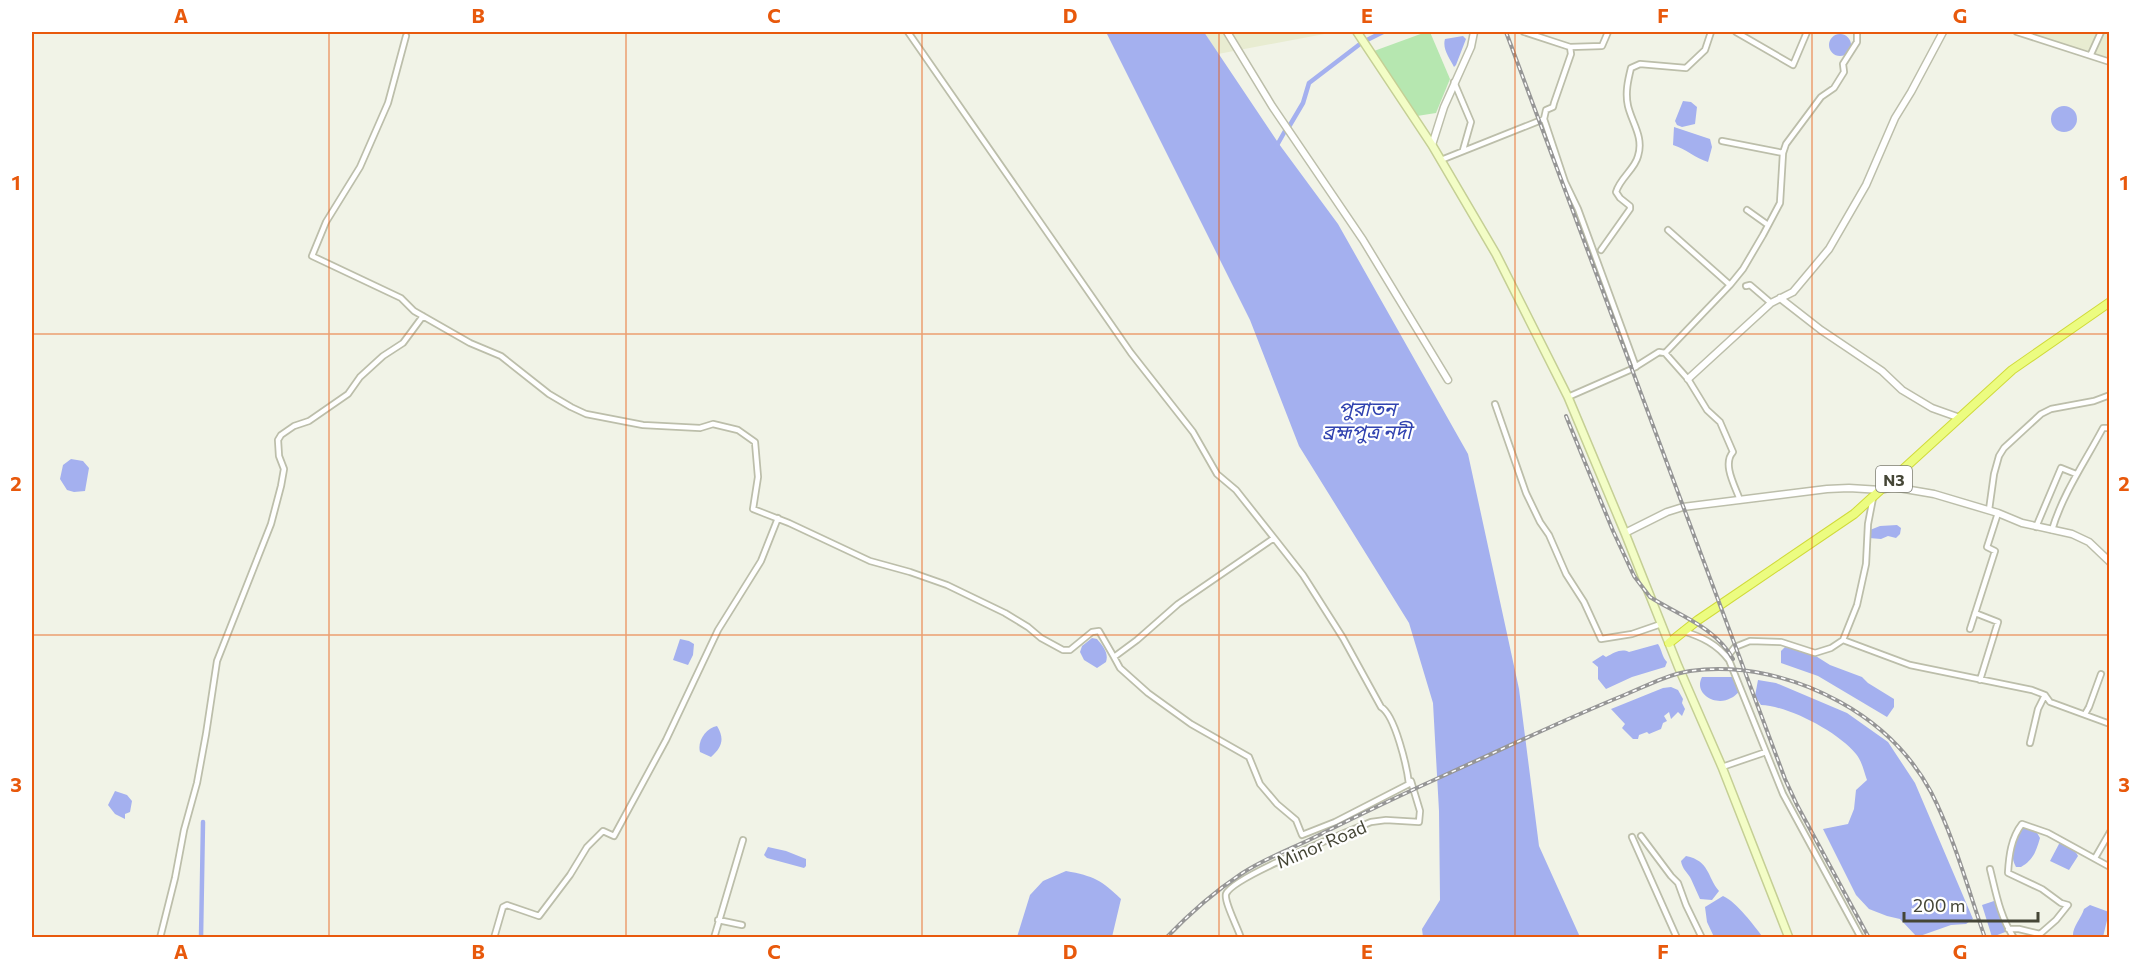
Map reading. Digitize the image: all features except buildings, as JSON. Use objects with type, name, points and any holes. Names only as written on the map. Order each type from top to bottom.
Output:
[{"type":"highway","name":"N3","points":[[1669,643],[1854,514],[2013,370],[2109,302]]},
{"type":"main road","points":[[1357,32],[1432,145],[1496,254],[1568,397],[1722,767],[1789,938]]},
{"type":"street","points":[[406,36],[388,103],[360,166],[326,222],[312,256],[401,298],[414,311],[470,343],[501,356],[549,394],[586,414],[644,425],[700,428],[713,424],[738,430],[749,436],[755,442],[757,459],[757,492],[753,509],[778,518],[870,561],[947,585],[982,601],[1063,650],[1071,650],[1092,632],[1099,631],[1120,668],[1148,693],[1191,724],[1249,757],[1260,784],[1277,804],[1296,820],[1302,835],[1335,822],[1409,784],[1408,772],[1386,710],[1381,707],[1343,638],[1303,575],[1236,490],[1217,474],[1193,432],[1131,353],[908,32]]},
{"type":"street","points":[[1227,32],[1272,106],[1363,240],[1448,380]]},
{"type":"street","points":[[1432,145],[1454,82],[1471,47],[1474,32]]},
{"type":"street","points":[[1524,32],[1570,47],[1602,46],[1608,32]]},
{"type":"street","points":[[1601,249],[1630,209],[1630,206],[1616,192],[1638,157],[1640,145],[1638,130],[1628,108],[1627,85],[1631,68],[1640,64],[1686,68],[1705,50],[1711,32]]},
{"type":"street","points":[[1736,32],[1793,64],[1807,32]]},
{"type":"street","points":[[1665,353],[1743,269],[1780,203],[1785,144],[1821,97],[1834,88],[1844,72],[1843,64],[1857,42],[1857,32]]},
{"type":"street","points":[[1688,379],[1771,303],[1793,291],[1829,249],[1866,184],[1895,118],[1942,32]]},
{"type":"street","points":[[2017,32],[2091,54],[2109,62]]},
{"type":"street","points":[[2091,54],[2101,32]]},
{"type":"street","points":[[1570,47],[1571,54],[1553,106],[1546,110],[1544,119],[1565,182],[1578,209],[1636,367]]},
{"type":"street","points":[[1454,82],[1471,122],[1462,151]]},
{"type":"street","points":[[1441,160],[1544,119]]},
{"type":"street","points":[[1722,141],[1783,153]]},
{"type":"street","points":[[1746,210],[1768,225]]},
{"type":"street","points":[[1668,230],[1730,285]]},
{"type":"street","points":[[1746,285],[1750,285],[1771,303]]},
{"type":"street","points":[[1780,298],[1821,330],[1882,371],[1902,390],[1932,408],[1960,418]]},
{"type":"street","points":[[160,938],[197,783],[217,661],[271,524],[281,486],[284,469],[279,456],[278,440],[294,426],[309,421],[348,394],[360,377],[383,356],[403,343],[423,316]]},
{"type":"street","points":[[1568,397],[1636,367],[1659,352],[1665,353],[1688,379],[1707,410],[1720,422],[1733,452],[1728,464],[1740,500]]},
{"type":"street","points":[[1989,510],[1994,474],[2004,448],[2041,414],[2051,409],[2094,401],[2109,395]]},
{"type":"street","points":[[1495,404],[1526,493],[1540,522],[1550,535],[1566,574],[1584,602],[1601,639],[1632,634],[1661,624]]},
{"type":"street","points":[[2052,530],[2062,501],[2076,474],[2103,428],[2109,428]]},
{"type":"street","points":[[2036,527],[2059,470],[2061,468],[2076,474]]},
{"type":"street","points":[[1625,533],[1667,512],[1683,507],[1827,489],[1881,490],[1893,487],[1934,494],[2036,527],[2072,534],[2089,542],[2109,562]]},
{"type":"street","points":[[1727,657],[1735,648],[1750,641],[1781,642],[1815,653],[1823,652],[1843,640],[1857,605],[1866,564],[1868,524],[1873,497]]},
{"type":"street","points":[[1970,629],[1995,551],[1987,547],[1998,513]]},
{"type":"street","points":[[494,938],[503,907],[507,905],[539,916],[570,875],[587,847],[603,831],[614,836],[666,740],[718,630],[761,561],[778,518]]},
{"type":"street","points":[[1114,657],[1178,604],[1274,538]]},
{"type":"street","points":[[1975,614],[1998,622],[1980,680]]},
{"type":"street","points":[[1683,632],[1700,636],[1727,657],[1783,794],[1861,938]]},
{"type":"street","points":[[1843,640],[1910,665],[2032,690],[2045,695],[2050,702],[2109,724]]},
{"type":"street","points":[[2085,714],[2102,674]]},
{"type":"street","points":[[2030,743],[2038,709],[2045,695]]},
{"type":"street","points":[[1722,767],[1766,752]]},
{"type":"street","name":"Minor Road","points":[[1242,938],[1226,902],[1226,895],[1231,888],[1264,868],[1371,822],[1386,820],[1419,822],[1420,811],[1408,772]]},
{"type":"street","points":[[2008,929],[2040,934],[2068,905],[2051,898],[2042,889],[2008,873],[2011,846],[2022,824],[2048,833],[2109,867]]},
{"type":"street","points":[[2095,858],[2109,832]]},
{"type":"street","points":[[1641,836],[1678,884],[1702,938]]},
{"type":"street","points":[[1632,837],[1677,938]]},
{"type":"street","points":[[714,938],[743,840]]},
{"type":"street","points":[[1990,869],[2000,908],[2014,938]]},
{"type":"street","points":[[718,920],[742,925]]},
{"type":"shaded area","points":[[1204,32],[1335,32],[1218,54]]},
{"type":"shaded area","points":[[2014,32],[2109,32],[2109,61],[2095,58]]},
{"type":"green space","points":[[1430,32],[1450,79],[1436,113],[1417,116],[1374,51]]},
{"type":"water","name":"পুরাতন ব্রহ্মপুত্র নদী","points":[[1106,32],[1204,32],[1279,144],[1338,224],[1468,454],[1519,689],[1539,846],[1580,937],[1423,937],[1422,929],[1440,900],[1439,811],[1433,703],[1409,623],[1299,446],[1250,320]]},
{"type":"water","points":[[1840,34],[1848,37],[1851,45],[1848,53],[1840,56],[1832,53],[1829,45],[1832,37]]},
{"type":"water","points":[[1463,36],[1466,39],[1454,67],[1445,50],[1445,39]]},
{"type":"water","points":[[1683,101],[1691,102],[1697,107],[1695,124],[1682,127],[1675,121]]},
{"type":"water","points":[[2064,106],[2073,110],[2077,119],[2073,128],[2064,132],[2055,128],[2051,119],[2055,110]]},
{"type":"water","points":[[1674,127],[1710,139],[1712,147],[1708,162],[1673,145]]},
{"type":"water","points":[[71,459],[83,461],[89,468],[85,491],[67,490],[60,479],[63,465]]},
{"type":"water","points":[[1897,525],[1901,528],[1896,538],[1888,536],[1881,539],[1869,538],[1870,530],[1880,526]]},
{"type":"water","points":[[1092,638],[1097,639],[1107,656],[1106,662],[1097,668],[1084,660],[1080,652],[1082,646]]},
{"type":"water","points":[[680,639],[694,644],[693,655],[688,665],[673,660]]},
{"type":"water","points":[[1658,644],[1667,662],[1665,667],[1632,677],[1606,689],[1598,679],[1598,667],[1592,662],[1603,655],[1606,657],[1620,651],[1629,652]]},
{"type":"water","points":[[1785,647],[1811,653],[1830,665],[1862,677],[1894,699],[1894,707],[1887,717],[1818,676],[1781,663],[1781,651]]},
{"type":"water","points":[[1702,677],[1732,677],[1739,692],[1732,698],[1713,700],[1701,689]]},
{"type":"water","points":[[1758,680],[1776,683],[1847,713],[1888,742],[1915,783],[1973,919],[1966,924],[1951,925],[1917,937],[1900,919],[1869,909],[1856,895],[1823,829],[1848,824],[1854,809],[1856,790],[1867,780],[1860,760],[1838,737],[1825,729],[1799,715],[1772,706],[1761,705],[1755,696]]},
{"type":"water","points":[[1671,687],[1678,690],[1683,699],[1685,709],[1682,716],[1678,712],[1671,719],[1669,712],[1664,716],[1667,721],[1663,723],[1661,729],[1649,734],[1647,732],[1639,735],[1638,739],[1633,739],[1622,728],[1625,724],[1611,709],[1663,688]]},
{"type":"water","points":[[717,726],[722,739],[718,750],[711,757],[700,752],[699,748],[706,732]]},
{"type":"water","points":[[115,791],[127,795],[132,801],[130,812],[125,814],[125,819],[115,814],[108,805]]},
{"type":"water","points":[[2024,826],[2036,831],[2040,838],[2031,858],[2021,867],[2016,867],[2013,856],[2014,845]]},
{"type":"water","points":[[2060,842],[2070,847],[2078,856],[2069,870],[2050,861]]},
{"type":"water","points":[[768,847],[806,859],[806,866],[804,868],[767,858],[764,855]]},
{"type":"water","points":[[1686,856],[1700,862],[1707,870],[1719,891],[1712,900],[1700,899],[1681,861]]},
{"type":"water","points":[[1066,871],[1096,880],[1121,899],[1112,937],[1017,937],[1030,895],[1043,881]]},
{"type":"water","points":[[1723,896],[1740,909],[1763,937],[1714,937],[1707,922],[1705,907]]},
{"type":"water","points":[[1997,900],[2008,931],[1992,937],[1982,905]]},
{"type":"water","points":[[2090,905],[2109,912],[2103,937],[2073,937],[2084,909]]},
{"type":"waterway","points":[[1365,41],[1383,32]]},
{"type":"waterway","points":[[1290,125],[1303,103],[1309,83],[1360,44]]},
{"type":"waterway","points":[[1276,147],[1285,131]]},
{"type":"waterway","points":[[201,938],[203,822]]},
{"type":"railway","points":[[1506,32],[1785,779],[1869,938]]},
{"type":"railway","points":[[1566,416],[1634,576],[1650,597],[1707,630],[1717,638],[1733,659]]},
{"type":"railway","points":[[1166,938],[1221,888],[1266,860],[1419,787],[1601,705],[1672,675],[1710,669],[1768,674],[1823,693],[1854,710],[1892,740],[1923,778],[1939,809],[1954,845],[1985,938]]}]
